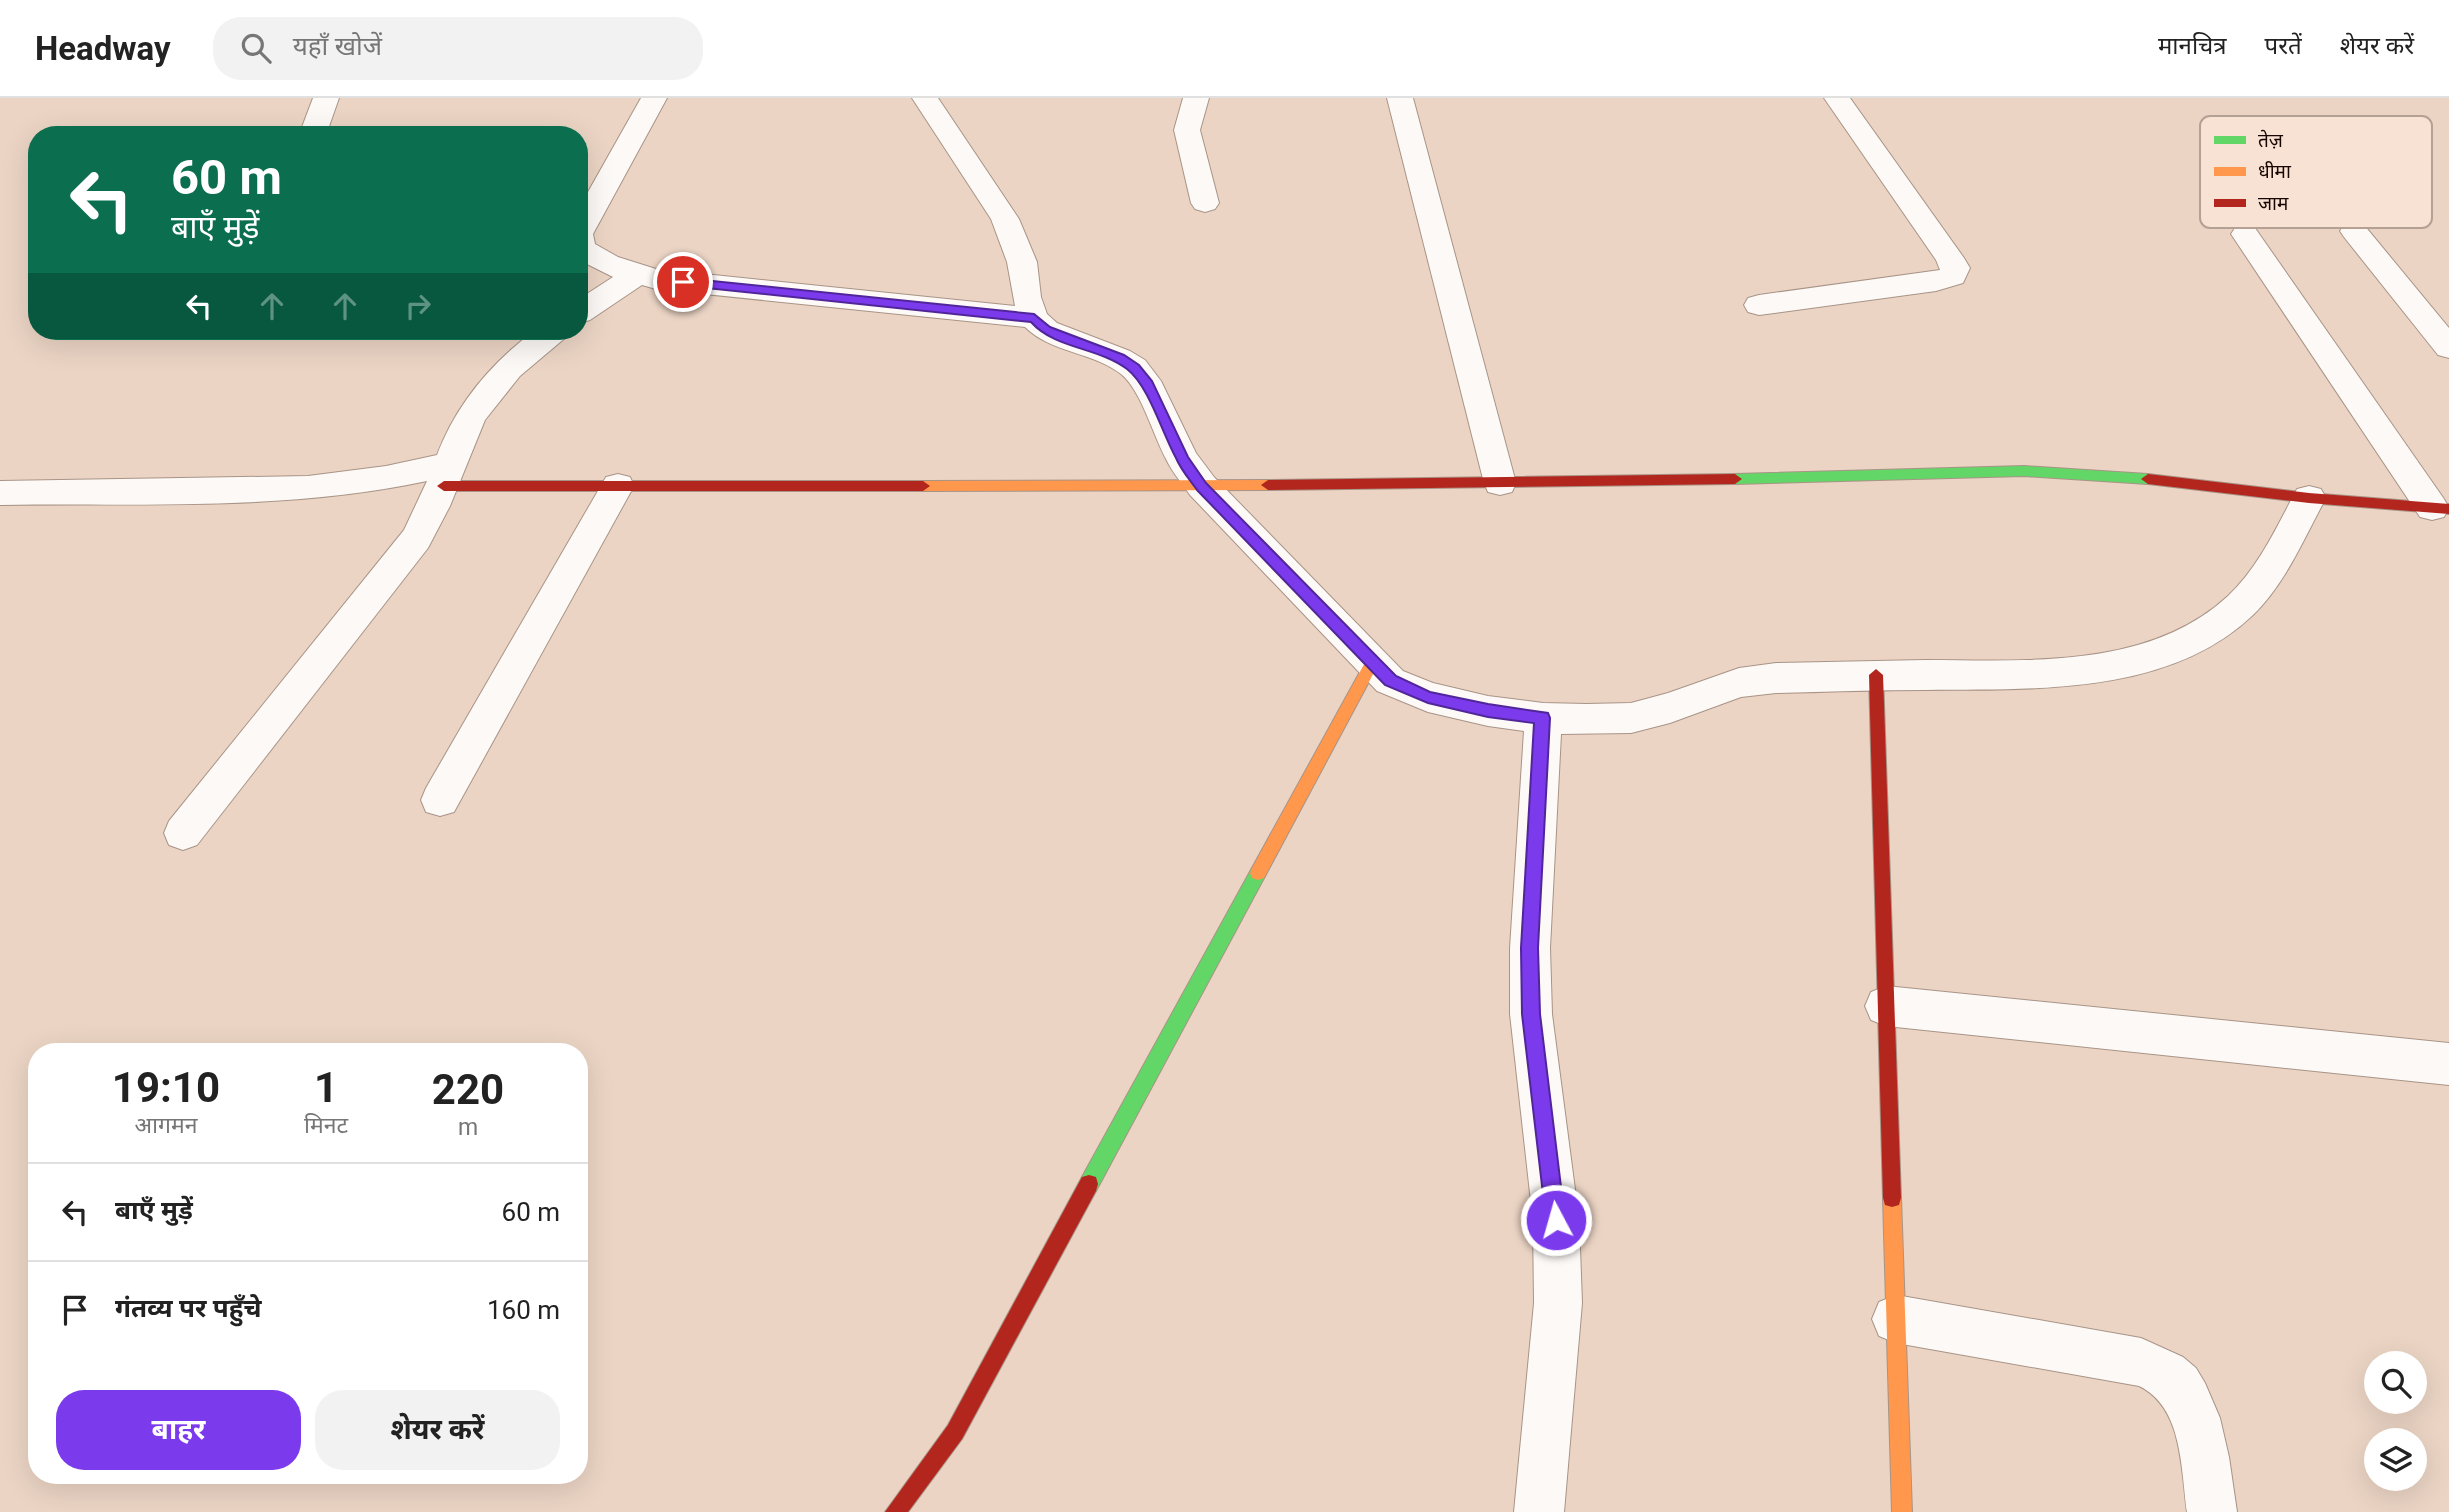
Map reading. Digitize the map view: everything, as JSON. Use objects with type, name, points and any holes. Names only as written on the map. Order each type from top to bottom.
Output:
[{"type":"street","points":[[315,126],[326,98]]},
{"type":"street","points":[[588,226],[654,98]]},
{"type":"street","points":[[925,98],[1004,219],[1022,262],[1026,297],[1034,318],[1046,330],[1119,358],[1134,368],[1145,381],[1182,459],[1202,486],[1390,681],[1428,697],[1488,711],[1542,718],[1631,718],[1670,708],[1739,683],[1776,678],[2062,673],[2137,661],[2190,640],[2228,617],[2258,586],[2309,498]]},
{"type":"street","points":[[1196,98],[1188,131],[1205,203]]},
{"type":"street","points":[[1400,98],[1500,483]]},
{"type":"street","points":[[1759,305],[1936,281],[1953,276],[1955,268],[1950,258],[1837,98]]},
{"type":"street","points":[[2354,231],[2449,348]]},
{"type":"street","points":[[2245,234],[2441,508]]},
{"type":"street","points":[[588,247],[614,268],[656,279],[1034,318]]},
{"type":"street","points":[[588,307],[638,275]]},
{"type":"street","points":[[183,832],[385,580],[428,520],[468,423],[486,394],[511,367],[543,340]]},
{"type":"street","points":[[0,493],[298,489],[386,478],[447,475],[618,486],[1202,486],[1816,478],[2024,471],[2140,478],[2309,498],[2441,508]]},
{"type":"street","points":[[440,800],[618,486]]},
{"type":"street","points":[[895,1512],[955,1432],[1372,663]]},
{"type":"street","points":[[1876,675],[1902,1512]]},
{"type":"street","points":[[1539,1512],[1558,1303],[1556,1220],[1531,1014],[1530,948],[1542,718]]},
{"type":"street","points":[[1886,1006],[2449,1064]]},
{"type":"street","points":[[1896,1319],[2141,1362],[2168,1375],[2185,1396],[2199,1430],[2212,1512]]},
{"type":"traffic: fast","points":[[1735,479],[2024,471],[2148,479]]},
{"type":"traffic: fast","points":[[1089,1184],[1258,873]]},
{"type":"traffic: slow","points":[[923,486],[1268,485]]},
{"type":"traffic: slow","points":[[1258,873],[1372,663]]},
{"type":"traffic: slow","points":[[1892,1198],[1902,1512]]},
{"type":"traffic: jam","points":[[1268,485],[1735,479]]},
{"type":"traffic: jam","points":[[2148,479],[2309,498],[2449,509]]},
{"type":"traffic: jam","points":[[444,486],[923,486]]},
{"type":"traffic: jam","points":[[1876,675],[1892,1198]]},
{"type":"traffic: jam","points":[[895,1512],[955,1432],[1089,1184]]},
{"type":"route","points":[[683,282],[1034,318],[1046,330],[1062,338],[1119,358],[1134,368],[1145,381],[1182,459],[1222,510],[1390,681],[1428,697],[1488,711],[1542,718],[1530,948],[1531,1014],[1556,1220]]}]
